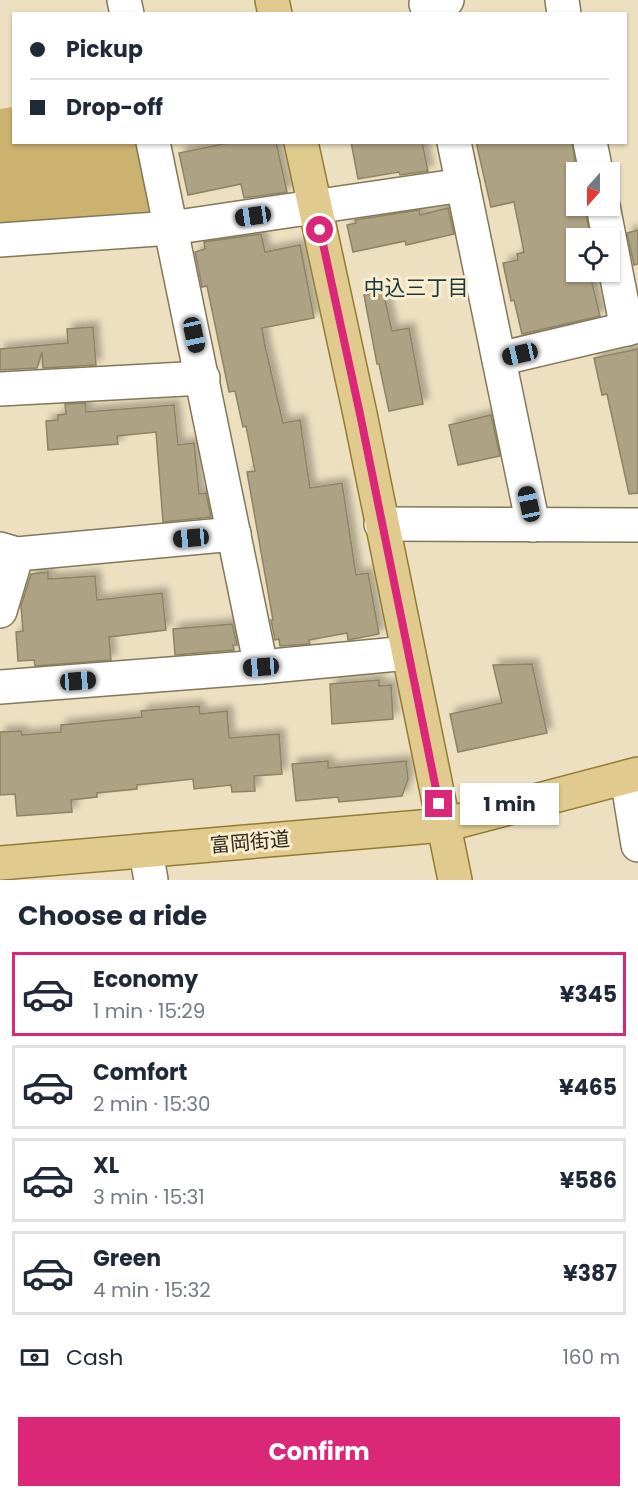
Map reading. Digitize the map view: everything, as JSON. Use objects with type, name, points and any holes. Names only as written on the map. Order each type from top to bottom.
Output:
[{"type":"main road","points":[[301,144],[360,414],[455,880]]},
{"type":"main road","name":"富岡街道","points":[[0,863],[148,866],[444,825],[633,775]]},
{"type":"street","points":[[153,144],[261,667]]},
{"type":"street","points":[[454,144],[534,525]]},
{"type":"street","points":[[590,144],[594,162]]},
{"type":"street","points":[[0,240],[171,228],[463,185]]},
{"type":"street","points":[[499,359],[633,327],[605,216]]},
{"type":"street","points":[[0,389],[203,378]]},
{"type":"street","points":[[381,524],[638,525]]},
{"type":"street","points":[[0,611],[9,551],[234,534]]},
{"type":"street","points":[[0,687],[408,653]]},
{"type":"street","points":[[633,775],[638,845]]},
{"type":"shaded area","points":[[12,107],[12,144],[140,144],[157,219],[0,229],[0,109]]},
{"type":"building","points":[[223,144],[276,144],[287,192],[244,198],[241,184],[188,195],[179,153]]},
{"type":"building","points":[[351,144],[422,144],[428,171],[400,175],[399,172],[358,179]]},
{"type":"building","points":[[476,144],[572,144],[575,162],[566,162],[566,216],[587,216],[588,228],[566,228],[566,282],[592,282],[600,316],[522,334],[514,300],[511,301],[503,263],[518,260],[517,254],[524,252],[514,202],[491,207]]},
{"type":"building","points":[[448,208],[454,234],[406,245],[405,241],[353,252],[347,225],[356,223],[355,220],[419,210],[420,215]]},
{"type":"building","points":[[638,230],[638,264],[634,265],[627,233]]},
{"type":"building","points":[[261,234],[265,252],[300,245],[314,318],[262,328],[265,346],[283,423],[300,420],[310,488],[342,483],[356,575],[368,573],[379,634],[348,640],[347,633],[309,640],[310,644],[280,646],[279,639],[275,640],[247,472],[255,471],[246,426],[243,427],[235,391],[229,392],[207,286],[202,287],[195,252],[205,249],[204,242]]},
{"type":"building","points":[[383,291],[392,331],[409,328],[423,404],[389,411],[379,364],[377,364],[364,295]]},
{"type":"building","points":[[93,327],[96,365],[43,368],[42,352],[37,368],[0,370],[0,349],[68,343],[67,329]]},
{"type":"building","points":[[638,349],[638,493],[629,494],[607,394],[602,395],[594,358]]},
{"type":"building","points":[[85,403],[86,412],[174,405],[178,445],[194,443],[199,494],[206,493],[211,517],[163,522],[156,432],[117,436],[118,444],[48,450],[46,421],[58,420],[58,415],[66,414],[65,404]]},
{"type":"building","points":[[491,415],[500,456],[458,465],[449,425]]},
{"type":"building","points":[[48,572],[48,579],[95,576],[97,600],[162,593],[166,630],[109,637],[111,660],[35,666],[34,660],[18,661],[16,632],[23,631],[21,606],[31,574]]},
{"type":"building","points":[[232,624],[237,645],[233,645],[234,650],[175,655],[173,629]]},
{"type":"building","points":[[532,664],[547,733],[458,752],[450,714],[502,703],[493,665]]},
{"type":"building","points":[[379,680],[379,686],[391,685],[393,719],[332,724],[330,684]]},
{"type":"building","points":[[199,706],[200,714],[227,711],[229,738],[279,734],[282,774],[254,776],[255,791],[232,792],[231,785],[194,789],[193,779],[137,785],[137,789],[97,793],[97,797],[71,800],[72,812],[17,816],[15,794],[0,795],[0,732],[21,731],[22,735],[61,732],[61,725],[142,717],[141,711]]},
{"type":"building","points":[[328,761],[328,768],[406,761],[408,779],[402,796],[339,802],[338,797],[296,801],[292,764]]},
{"type":"district","name":"中込三丁目","points":[[416,287]]},
{"type":"route","points":[[320,230],[360,414],[439,804]]}]
